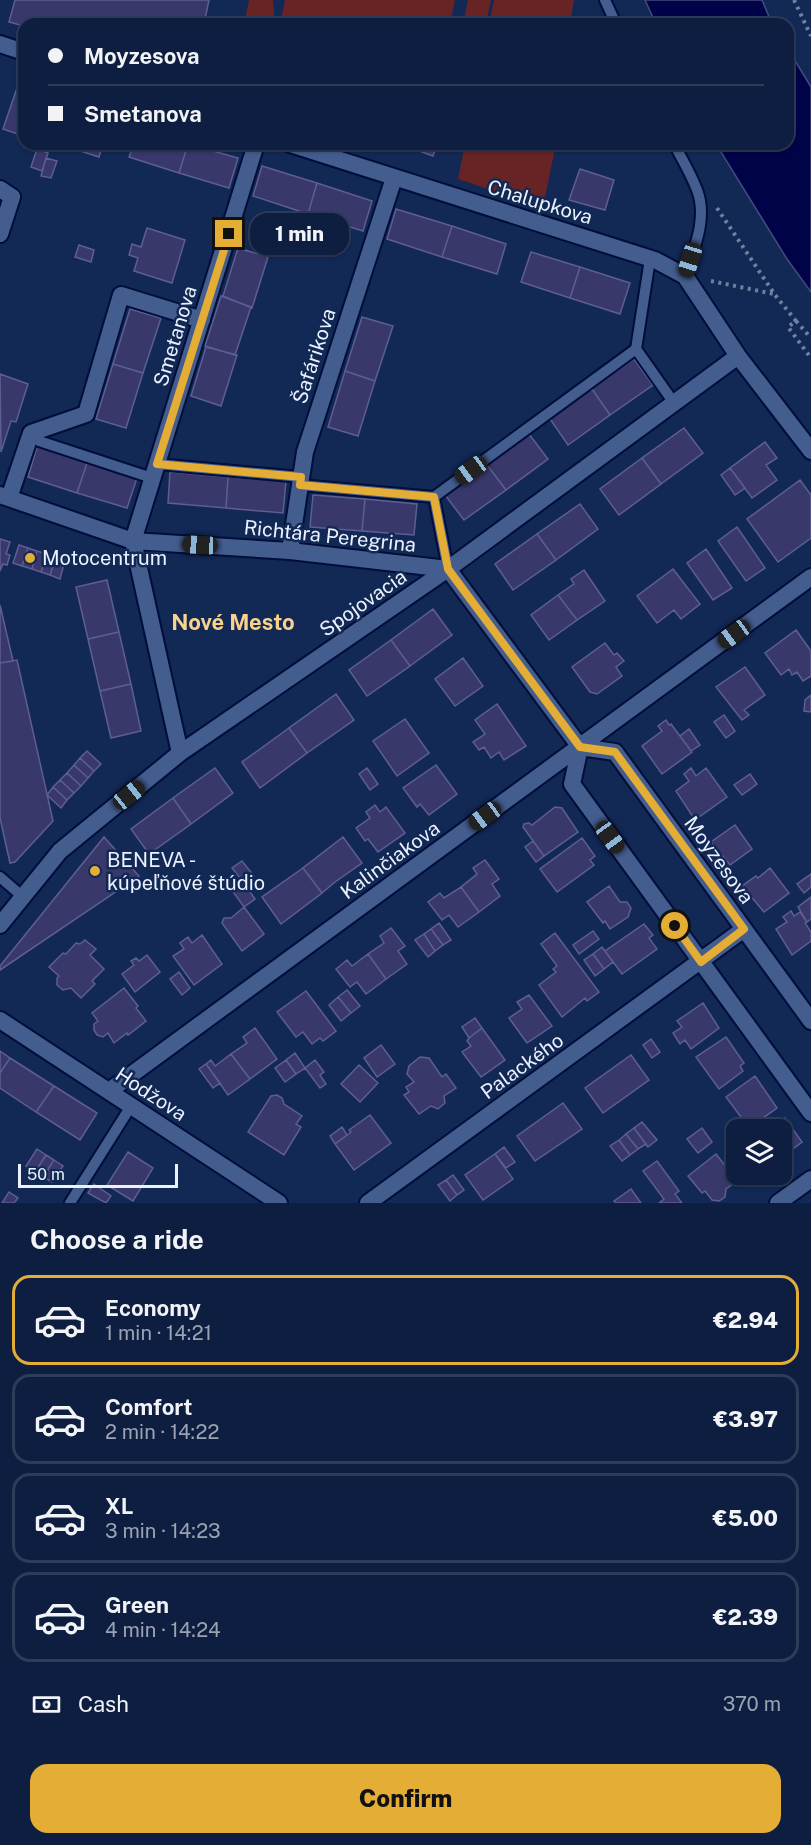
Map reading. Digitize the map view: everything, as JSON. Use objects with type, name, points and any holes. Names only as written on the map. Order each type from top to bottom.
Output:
[{"type":"street","points":[[0,44],[18,50]]},
{"type":"street","name":"Smetanova","points":[[133,541],[254,150]]},
{"type":"street","name":"Chalupkova","points":[[308,150],[650,259],[685,276]]},
{"type":"street","name":"Šafárikova","points":[[291,551],[305,452],[394,178]]},
{"type":"street","points":[[0,189],[12,197],[0,234]]},
{"type":"street","points":[[685,276],[738,356],[811,451]]},
{"type":"street","points":[[4,497],[31,433],[86,414],[121,295],[202,321]]},
{"type":"street","name":"Spojovacia","points":[[0,925],[60,851],[180,753],[448,569],[738,356]]},
{"type":"street","name":"Richtára Peregrina","points":[[4,497],[133,541],[291,551],[448,569]]},
{"type":"street","points":[[133,541],[180,753]]},
{"type":"street","points":[[448,569],[580,747],[572,784],[811,1113]]},
{"type":"street","name":"Kalinčiakova","points":[[109,1091],[811,577]]},
{"type":"street","name":"Moyzesova","points":[[580,747],[615,752],[811,1021]]},
{"type":"street","name":"Palackého","points":[[368,1203],[744,929]]},
{"type":"street","name":"Hodžova","points":[[0,1020],[279,1203]]},
{"type":"street","points":[[778,1203],[811,1179]]},
{"type":"lane","points":[[605,0],[613,18]]},
{"type":"lane","points":[[677,150],[698,190],[701,212],[700,229],[685,276]]},
{"type":"lane","points":[[650,259],[636,349],[674,403]]},
{"type":"lane","points":[[39,441],[155,471],[300,481],[434,497],[636,349]]},
{"type":"lane","points":[[434,497],[448,569]]},
{"type":"lane","points":[[0,877],[23,897]]},
{"type":"lane","points":[[70,1203],[131,1106]]},
{"type":"path","points":[[794,0],[811,36]]},
{"type":"path","points":[[715,204],[775,294],[811,338]]},
{"type":"path","points":[[685,276],[775,294]]},
{"type":"path","points":[[796,321],[788,327],[811,358]]},
{"type":"shaded area","points":[[249,0],[273,0],[274,18],[245,18]]},
{"type":"shaded area","points":[[285,0],[455,0],[451,18],[281,18]]},
{"type":"shaded area","points":[[468,0],[491,0],[487,18],[464,18]]},
{"type":"shaded area","points":[[494,0],[574,0],[571,18],[490,18]]},
{"type":"shaded area","points":[[645,0],[762,0],[770,18],[653,18]]},
{"type":"shaded area","points":[[794,59],[811,87],[811,292],[787,259],[720,150],[794,150]]},
{"type":"shaded area","points":[[464,150],[555,150],[543,207],[458,179]]},
{"type":"building","points":[[15,0],[209,0],[205,18],[18,18],[18,24],[9,22]]},
{"type":"building","points":[[17,88],[18,88],[18,134],[3,129]]},
{"type":"building","points":[[37,150],[48,153],[42,171],[31,167]]},
{"type":"building","points":[[77,150],[101,150],[99,157]]},
{"type":"building","points":[[132,150],[186,150],[179,173],[129,157]]},
{"type":"building","points":[[186,150],[209,150],[238,158],[229,188],[179,173]]},
{"type":"building","points":[[417,150],[435,150],[433,156]]},
{"type":"building","points":[[46,158],[57,161],[51,178],[41,176]]},
{"type":"building","points":[[262,166],[317,183],[308,214],[253,196]]},
{"type":"building","points":[[580,169],[614,180],[605,210],[569,200]]},
{"type":"building","points":[[317,183],[372,201],[363,231],[308,214]]},
{"type":"building","points":[[396,209],[452,226],[442,257],[387,239]]},
{"type":"building","points":[[452,226],[506,244],[497,274],[442,257]]},
{"type":"building","points":[[147,228],[185,240],[172,283],[134,271],[138,258],[129,255],[132,244],[141,247]]},
{"type":"building","points":[[79,245],[94,250],[91,262],[75,257]]},
{"type":"building","points":[[238,248],[268,257],[252,308],[223,296]]},
{"type":"building","points":[[531,252],[580,267],[570,298],[521,282]]},
{"type":"building","points":[[580,267],[630,283],[620,314],[570,298]]},
{"type":"building","points":[[221,296],[251,307],[235,355],[205,346]]},
{"type":"building","points":[[130,309],[161,318],[143,373],[113,364]]},
{"type":"building","points":[[362,317],[393,326],[375,381],[345,371]]},
{"type":"building","points":[[206,347],[237,355],[221,406],[191,396]]},
{"type":"building","points":[[634,359],[653,385],[610,415],[592,389]]},
{"type":"building","points":[[113,364],[143,373],[126,428],[96,419]]},
{"type":"building","points":[[345,371],[375,381],[358,436],[328,427]]},
{"type":"building","points":[[0,374],[28,384],[16,422],[11,421],[1,452]]},
{"type":"building","points":[[592,389],[610,415],[568,445],[550,419]]},
{"type":"building","points":[[684,428],[703,453],[661,484],[642,458]]},
{"type":"building","points":[[529,434],[548,459],[506,490],[487,465]]},
{"type":"building","points":[[765,442],[777,458],[766,465],[777,480],[752,498],[730,468]]},
{"type":"building","points":[[37,447],[87,463],[77,493],[28,477]]},
{"type":"building","points":[[642,458],[661,484],[619,515],[600,489]]},
{"type":"building","points":[[87,463],[137,478],[127,508],[77,493]]},
{"type":"building","points":[[487,465],[506,490],[464,520],[445,495]]},
{"type":"building","points":[[730,468],[745,488],[735,495],[721,475]]},
{"type":"building","points":[[170,472],[228,477],[226,508],[168,503]]},
{"type":"building","points":[[228,477],[286,481],[283,513],[226,508]]},
{"type":"building","points":[[800,480],[811,495],[811,538],[778,562],[747,519]]},
{"type":"building","points":[[313,495],[365,499],[362,531],[310,527]]},
{"type":"building","points":[[365,499],[417,504],[414,535],[362,531]]},
{"type":"building","points":[[580,504],[598,529],[556,560],[537,534]]},
{"type":"building","points":[[737,527],[765,568],[746,581],[718,541]]},
{"type":"building","points":[[537,534],[556,560],[513,590],[495,564]]},
{"type":"building","points":[[0,539],[10,542],[6,554],[10,555],[7,565],[3,564],[0,571]]},
{"type":"building","points":[[19,545],[28,548],[22,566],[13,563]]},
{"type":"building","points":[[28,548],[37,551],[32,569],[22,566]]},
{"type":"building","points":[[706,549],[732,588],[713,600],[687,563]]},
{"type":"building","points":[[37,551],[47,554],[41,572],[32,569]]},
{"type":"building","points":[[47,554],[56,557],[50,575],[41,572]]},
{"type":"building","points":[[56,557],[65,560],[60,579],[50,575]]},
{"type":"building","points":[[673,569],[700,604],[681,619],[674,610],[657,623],[637,596]]},
{"type":"building","points":[[584,570],[605,601],[577,620],[558,595],[574,584],[571,579]]},
{"type":"building","points":[[107,580],[119,632],[88,639],[76,587]]},
{"type":"building","points":[[558,595],[577,620],[549,640],[531,615]]},
{"type":"building","points":[[0,605],[13,661],[0,663]]},
{"type":"building","points":[[433,609],[452,635],[410,666],[391,640]]},
{"type":"building","points":[[796,630],[811,651],[811,676],[803,681],[797,672],[792,675],[789,669],[781,675],[765,653]]},
{"type":"building","points":[[119,632],[131,684],[100,691],[88,639]]},
{"type":"building","points":[[391,640],[410,666],[367,696],[349,670]]},
{"type":"building","points":[[605,643],[614,655],[617,653],[624,661],[616,667],[622,676],[597,694],[590,692],[572,667]]},
{"type":"building","points":[[463,658],[483,686],[455,706],[435,679]]},
{"type":"building","points":[[17,660],[53,821],[15,862],[10,863],[0,818],[0,663]]},
{"type":"building","points":[[745,667],[765,695],[744,710],[749,715],[742,720],[716,687]]},
{"type":"building","points":[[131,684],[141,731],[111,738],[100,691]]},
{"type":"building","points":[[336,694],[354,720],[307,753],[289,728]]},
{"type":"building","points":[[811,695],[811,712],[804,711],[805,700]]},
{"type":"building","points":[[497,704],[526,746],[504,760],[499,752],[491,758],[484,747],[479,750],[473,742],[485,734],[475,720]]},
{"type":"building","points":[[724,715],[735,731],[726,738],[714,722]]},
{"type":"building","points":[[405,719],[429,753],[397,776],[373,741]]},
{"type":"building","points":[[666,720],[692,752],[662,774],[642,746],[662,731],[658,726]]},
{"type":"building","points":[[289,728],[307,753],[260,788],[242,762]]},
{"type":"building","points":[[689,729],[700,745],[691,751],[680,736]]},
{"type":"building","points":[[87,751],[101,764],[94,771],[80,758]]},
{"type":"building","points":[[80,758],[94,771],[88,778],[74,765]]},
{"type":"building","points":[[74,765],[88,778],[81,786],[67,773]]},
{"type":"building","points":[[436,765],[457,794],[429,815],[420,804],[417,807],[403,788]]},
{"type":"building","points":[[215,768],[233,793],[191,824],[173,798]]},
{"type":"building","points":[[367,768],[378,784],[370,790],[359,774]]},
{"type":"building","points":[[691,768],[696,776],[706,768],[727,797],[695,820],[676,791],[689,781],[684,774]]},
{"type":"building","points":[[67,773],[81,786],[74,793],[60,780]]},
{"type":"building","points":[[750,774],[757,784],[742,795],[734,785]]},
{"type":"building","points":[[60,780],[74,793],[67,800],[53,787]]},
{"type":"building","points":[[53,787],[67,800],[61,808],[47,795]]},
{"type":"building","points":[[173,798],[191,824],[149,854],[131,829]]},
{"type":"building","points":[[375,805],[380,812],[386,807],[405,833],[378,852],[368,839],[365,841],[356,828],[370,818],[366,812]]},
{"type":"building","points":[[555,807],[562,808],[578,832],[544,856],[523,827],[524,824],[532,825]]},
{"type":"building","points":[[735,825],[752,849],[730,865],[722,855],[720,856],[711,842]]},
{"type":"building","points":[[104,837],[139,876],[0,970],[0,966]]},
{"type":"building","points":[[343,837],[362,863],[322,893],[303,868]]},
{"type":"building","points":[[582,838],[595,856],[590,860],[594,865],[557,892],[540,869]]},
{"type":"building","points":[[533,841],[544,856],[536,862],[525,847]]},
{"type":"building","points":[[485,860],[499,879],[492,884],[500,896],[479,912],[461,887],[477,874],[473,868]]},
{"type":"building","points":[[242,861],[254,876],[244,883],[232,868]]},
{"type":"building","points":[[303,868],[322,893],[281,924],[262,897]]},
{"type":"building","points":[[770,868],[789,893],[764,912],[742,886],[756,876],[758,878]]},
{"type":"building","points":[[811,874],[811,887],[804,893],[797,884]]},
{"type":"building","points":[[242,881],[255,899],[244,907],[231,889]]},
{"type":"building","points":[[609,886],[620,902],[627,902],[631,908],[628,917],[610,929],[587,902]]},
{"type":"building","points":[[461,887],[479,912],[458,927],[449,915],[442,920],[428,902],[440,893],[444,898]]},
{"type":"building","points":[[811,897],[811,919],[807,922],[798,907]]},
{"type":"building","points":[[244,907],[264,934],[242,951],[222,923],[224,918],[231,918]]},
{"type":"building","points":[[791,911],[794,916],[800,912],[811,932],[811,941],[792,955],[776,929],[787,922],[783,917]]},
{"type":"building","points":[[439,923],[451,940],[443,945],[431,929]]},
{"type":"building","points":[[644,924],[653,935],[649,938],[657,949],[622,974],[605,951]]},
{"type":"building","points":[[391,928],[405,946],[398,951],[407,964],[386,979],[368,954],[384,943],[380,936]]},
{"type":"building","points":[[431,929],[443,945],[435,951],[424,934]]},
{"type":"building","points":[[593,931],[599,939],[579,954],[573,945]]},
{"type":"building","points":[[555,933],[599,992],[587,1001],[585,998],[562,1017],[539,985],[556,972],[553,969],[557,966],[541,944]]},
{"type":"building","points":[[424,934],[435,951],[428,957],[415,940]]},
{"type":"building","points":[[202,935],[222,964],[194,985],[173,956],[184,949],[180,943],[188,937],[192,943]]},
{"type":"building","points":[[85,940],[96,949],[90,955],[104,969],[92,981],[95,984],[81,998],[71,988],[63,990],[57,985],[59,976],[49,967],[76,943],[80,944]]},
{"type":"building","points":[[602,947],[613,962],[604,969],[593,954]]},
{"type":"building","points":[[368,954],[386,979],[366,994],[357,982],[350,987],[336,969],[347,960],[352,966]]},
{"type":"building","points":[[593,954],[604,969],[595,976],[584,960]]},
{"type":"building","points":[[147,955],[160,972],[135,992],[122,974],[134,965],[131,961],[136,958],[139,961]]},
{"type":"building","points":[[179,972],[190,988],[182,995],[170,979]]},
{"type":"building","points":[[124,988],[146,1021],[114,1043],[108,1033],[103,1037],[97,1035],[94,1024],[98,1021],[92,1013]]},
{"type":"building","points":[[347,990],[360,1006],[351,1013],[338,997]]},
{"type":"building","points":[[306,991],[336,1031],[323,1041],[320,1038],[312,1044],[303,1032],[296,1037],[277,1012]]},
{"type":"building","points":[[529,995],[552,1026],[527,1043],[509,1018],[522,1009],[517,1002]]},
{"type":"building","points":[[338,997],[351,1013],[341,1021],[329,1005]]},
{"type":"building","points":[[703,1003],[719,1028],[691,1049],[685,1040],[680,1044],[673,1033],[682,1027],[677,1021]]},
{"type":"building","points":[[475,1018],[482,1028],[469,1038],[462,1027]]},
{"type":"building","points":[[255,1028],[277,1059],[250,1079],[231,1054],[247,1043],[243,1037]]},
{"type":"building","points":[[482,1028],[505,1060],[481,1077],[462,1052],[471,1046],[467,1041],[469,1038]]},
{"type":"building","points":[[726,1037],[744,1063],[740,1066],[743,1071],[719,1089],[696,1057]]},
{"type":"building","points":[[651,1039],[660,1052],[652,1058],[643,1045]]},
{"type":"building","points":[[381,1045],[395,1064],[377,1077],[364,1058]]},
{"type":"building","points":[[0,1051],[10,1058],[0,1073]]},
{"type":"building","points":[[295,1053],[305,1068],[296,1074],[286,1060]]},
{"type":"building","points":[[231,1054],[250,1079],[228,1095],[206,1064],[211,1060],[215,1066]]},
{"type":"building","points":[[631,1055],[649,1080],[603,1113],[585,1088]]},
{"type":"building","points":[[420,1057],[429,1058],[442,1077],[446,1074],[456,1088],[444,1096],[445,1103],[438,1109],[431,1106],[419,1114],[404,1095],[409,1092],[406,1087],[414,1082],[407,1074],[409,1066]]},
{"type":"building","points":[[10,1058],[54,1086],[36,1112],[0,1088],[0,1073]]},
{"type":"building","points":[[286,1060],[296,1074],[285,1082],[275,1068]]},
{"type":"building","points":[[315,1060],[324,1072],[320,1075],[326,1084],[320,1088],[305,1068]]},
{"type":"building","points":[[206,1064],[220,1083],[213,1088],[199,1069]]},
{"type":"building","points":[[359,1065],[378,1083],[360,1102],[341,1084]]},
{"type":"building","points":[[755,1076],[777,1108],[762,1119],[742,1119],[726,1097]]},
{"type":"building","points":[[54,1086],[97,1113],[80,1140],[36,1112]]},
{"type":"building","points":[[277,1095],[282,1098],[284,1104],[302,1116],[296,1124],[301,1127],[284,1155],[248,1132],[271,1096]]},
{"type":"building","points":[[563,1103],[582,1129],[535,1161],[517,1136]]},
{"type":"building","points":[[370,1115],[391,1143],[354,1170],[335,1144],[351,1132],[349,1130]]},
{"type":"building","points":[[642,1122],[657,1140],[648,1147],[634,1128]]},
{"type":"building","points":[[342,1127],[347,1135],[335,1144],[330,1136]]},
{"type":"building","points":[[634,1128],[646,1144],[638,1149],[626,1134]]},
{"type":"building","points":[[702,1128],[712,1142],[698,1153],[687,1139]]},
{"type":"building","points":[[792,1128],[802,1142],[792,1150]]},
{"type":"building","points":[[626,1134],[638,1149],[630,1155],[619,1140]]},
{"type":"building","points":[[619,1140],[630,1155],[622,1161],[610,1146]]},
{"type":"building","points":[[504,1147],[515,1162],[506,1168],[495,1154]]},
{"type":"building","points":[[37,1149],[46,1155],[35,1172],[26,1166]]},
{"type":"building","points":[[128,1152],[153,1168],[133,1201],[107,1185]]},
{"type":"building","points":[[495,1154],[513,1179],[483,1200],[465,1175]]},
{"type":"building","points":[[716,1154],[726,1167],[726,1185],[732,1185],[726,1189],[725,1197],[719,1201],[712,1200],[705,1191],[702,1193],[688,1176]]},
{"type":"building","points":[[46,1155],[54,1160],[43,1177],[35,1172]]},
{"type":"building","points":[[54,1160],[63,1166],[52,1182],[43,1177]]},
{"type":"building","points":[[657,1161],[679,1191],[675,1194],[682,1203],[659,1203],[664,1199],[643,1171]]},
{"type":"building","points":[[453,1175],[464,1190],[457,1195],[446,1180]]},
{"type":"building","points":[[446,1180],[457,1195],[450,1201],[438,1185]]},
{"type":"building","points":[[94,1184],[111,1196],[106,1203],[88,1193]]},
{"type":"building","points":[[631,1189],[641,1203],[616,1203],[614,1201]]},
{"type":"building","points":[[9,1192],[18,1198],[14,1203],[2,1203]]},
{"type":"place","name":"Motocentrum","points":[[30,558]]},
{"type":"place","name":"BENEVA - kúpeľňové štúdio","points":[[95,871]]},
{"type":"district","name":"Nové Mesto","points":[[233,622]]},
{"type":"route","points":[[229,234],[157,464],[301,477],[300,485],[434,497],[448,569],[580,747],[615,752],[744,929],[701,962],[675,926]]}]
